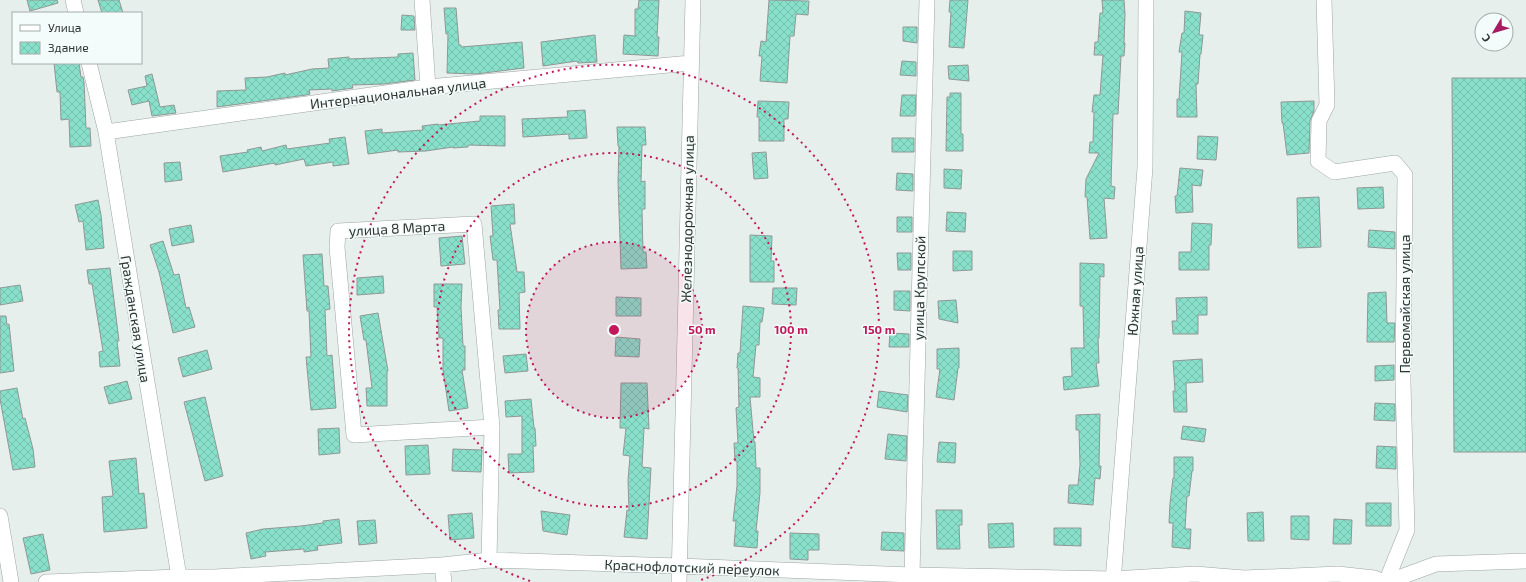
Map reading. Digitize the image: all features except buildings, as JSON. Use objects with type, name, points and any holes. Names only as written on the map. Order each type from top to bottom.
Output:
[{"type":"street","points":[[73,0],[76,12]]},
{"type":"street","points":[[422,0],[428,87]]},
{"type":"street","name":"Железнодорожная улица","points":[[679,582],[693,0]]},
{"type":"street","name":"улица Крупской","points":[[912,576],[927,0]]},
{"type":"street","name":"Южная улица","points":[[1113,580],[1145,168],[1146,0]]},
{"type":"street","name":"Первомайская улица","points":[[1324,0],[1327,105],[1319,121],[1318,161],[1334,172],[1395,163],[1404,175],[1403,383],[1407,530],[1386,582]]},
{"type":"street","name":"Интернациональная улица","points":[[106,132],[428,87],[691,63]]},
{"type":"street","name":"Гражданская улица","points":[[89,64],[106,132],[179,577]]},
{"type":"street","name":"улица 8 Марта","points":[[489,560],[492,427],[474,224],[338,231],[337,246],[354,435],[492,427]]},
{"type":"street","points":[[0,516],[11,582]]},
{"type":"street","name":"Краснофлотский переулок","points":[[46,582],[179,577],[215,580],[442,565],[489,560],[912,576],[1113,580],[1195,574],[1244,578],[1338,574],[1374,578],[1386,582]]},
{"type":"street","points":[[1386,582],[1436,564],[1526,561]]},
{"type":"street","points":[[442,565],[444,582]]}]
